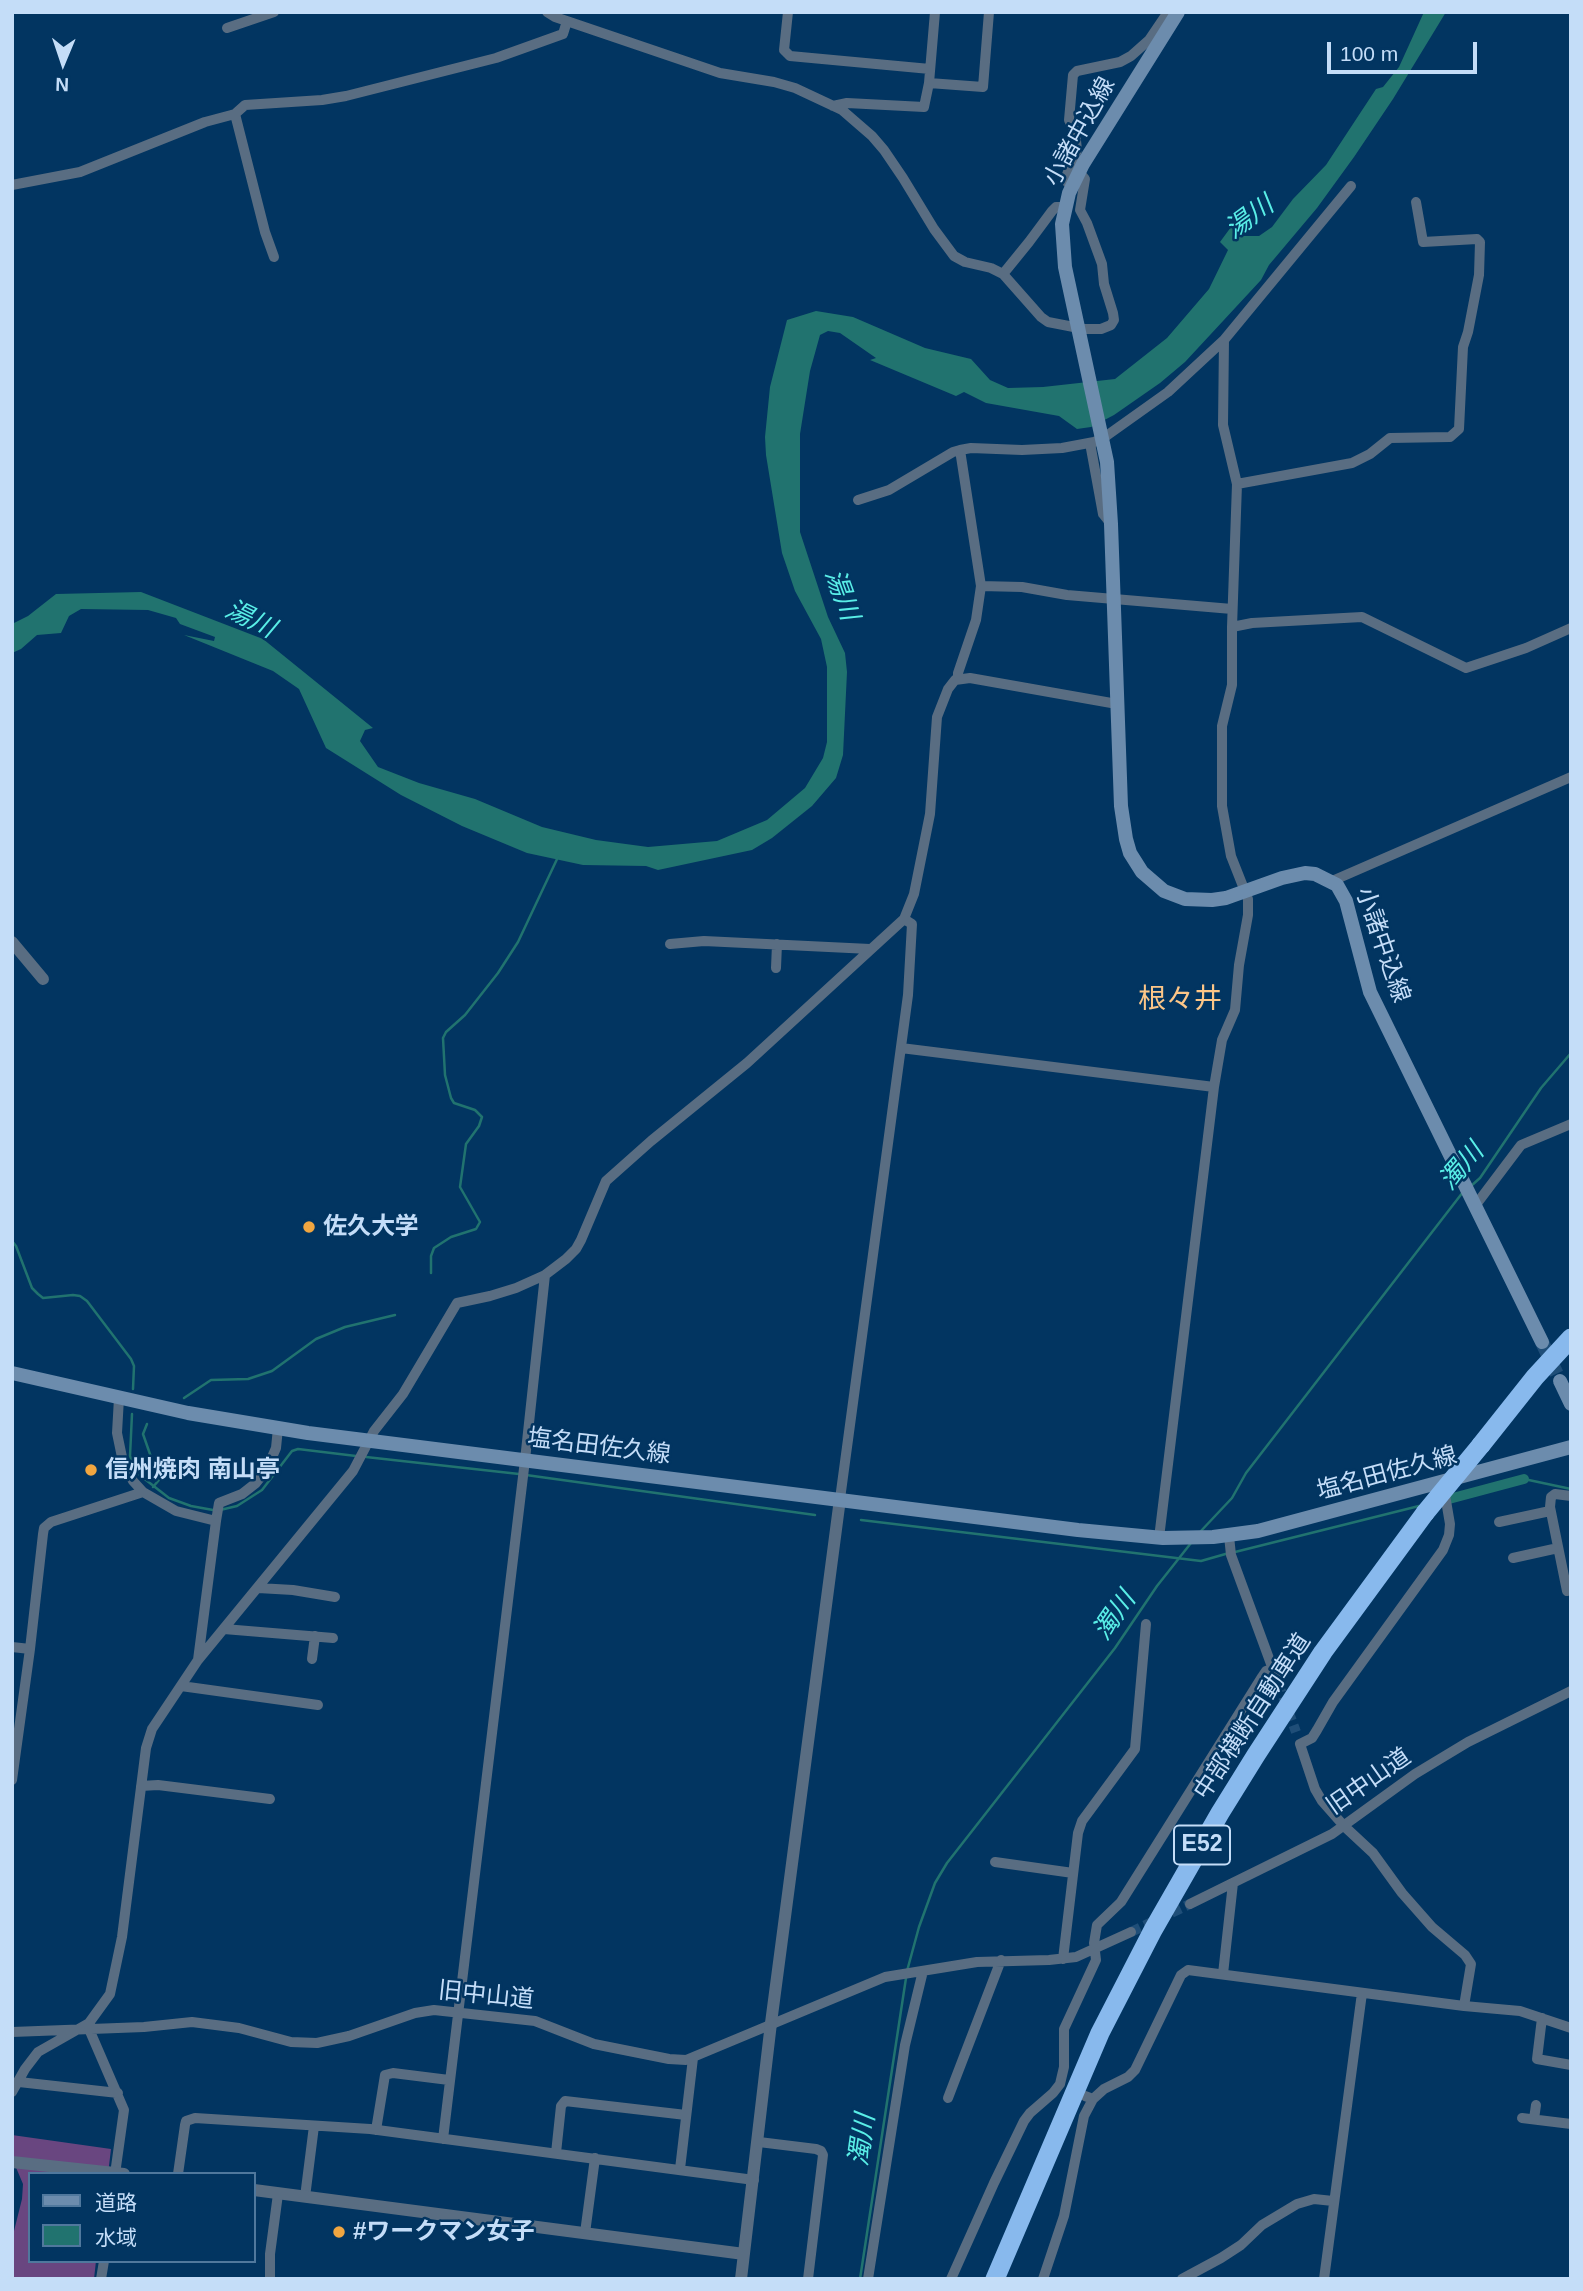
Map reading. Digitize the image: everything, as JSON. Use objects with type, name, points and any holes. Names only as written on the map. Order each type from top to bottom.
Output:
[{"type":"highway","name":"中部横断自動車道","points":[[997,2279],[1026,2204],[1100,2033],[1153,1930],[1220,1813],[1323,1652],[1425,1513],[1535,1377],[1571,1338]]},
{"type":"main road","name":"小諸中込線","points":[[1178,12],[1079,172],[1065,207],[1063,247],[1098,439],[1107,462],[1122,822],[1130,853],[1150,881],[1175,896],[1212,901],[1294,874],[1315,874],[1332,881],[1342,891],[1370,992],[1542,1342]]},
{"type":"main road","name":"塩名田佐久線","points":[[12,1373],[198,1415],[278,1429],[364,1450],[524,1471],[841,1499],[1078,1530],[1159,1538],[1213,1537],[1230,1547],[1258,1531],[1571,1447]]},
{"type":"main road","points":[[1560,1381],[1571,1404]]},
{"type":"street","points":[[228,28],[252,16],[274,12]]},
{"type":"street","points":[[547,12],[720,73],[774,82],[833,106],[860,124],[884,150],[933,229],[954,256],[1003,274],[1041,317],[1079,330],[1101,329],[1111,325],[1114,320],[1104,284],[1102,264],[1080,210],[1085,179],[1079,172]]},
{"type":"street","points":[[788,12],[784,50],[790,56],[930,69]]},
{"type":"street","points":[[833,106],[847,103],[924,107],[929,83],[935,12]]},
{"type":"street","points":[[929,83],[983,87],[989,12]]},
{"type":"street","points":[[1072,186],[1066,177],[1077,150],[1075,131],[1069,120],[1073,75],[1077,71],[1121,62],[1131,56],[1149,40],[1168,12]]},
{"type":"street","points":[[12,185],[80,172],[205,122],[235,114],[245,105],[346,96],[496,58],[564,34],[567,21]]},
{"type":"street","points":[[235,114],[265,232],[274,257]]},
{"type":"street","points":[[858,500],[890,491],[960,450],[1033,450],[1098,439],[1168,392],[1224,340],[1351,186]]},
{"type":"street","points":[[1237,484],[1352,463],[1370,454],[1390,438],[1450,437],[1459,429],[1463,347],[1479,275],[1480,242],[1477,239],[1423,242],[1416,202]]},
{"type":"street","points":[[1003,274],[1052,211],[1056,207],[1065,207]]},
{"type":"street","points":[[1159,1538],[1214,1087],[1222,1040],[1235,1010],[1239,965],[1248,915],[1246,892],[1231,856],[1222,806],[1222,726],[1232,685],[1237,484],[1223,425],[1224,340]]},
{"type":"street","points":[[958,679],[976,620],[981,586],[960,450]]},
{"type":"street","points":[[981,586],[1022,587],[1067,595],[1232,609]]},
{"type":"street","points":[[1232,627],[1252,623],[1362,617],[1466,668],[1526,648],[1571,628]]},
{"type":"street","points":[[12,2092],[38,2052],[62,2037],[84,2029],[100,2010],[114,1982],[148,1737],[198,1660],[339,1489],[379,1423],[403,1394],[457,1303],[516,1288],[545,1275],[576,1249],[606,1181],[747,1063],[904,919],[914,894],[926,839],[937,716],[951,684],[958,679],[970,678],[1118,705]]},
{"type":"street","points":[[1332,881],[1571,776]]},
{"type":"street","points":[[741,2279],[771,2024],[863,1317],[908,995],[912,924],[904,919]]},
{"type":"street","points":[[670,944],[704,941],[870,949]]},
{"type":"street","points":[[12,942],[43,979]]},
{"type":"street","points":[[776,944],[776,968]]},
{"type":"street","points":[[901,1048],[1214,1087]]},
{"type":"street","points":[[1474,1202],[1521,1145],[1571,1124]]},
{"type":"street","points":[[443,2138],[524,1471],[545,1275]]},
{"type":"street","points":[[120,1398],[117,1433],[123,1462],[133,1481],[143,1492],[176,1511],[216,1514]]},
{"type":"street","points":[[198,1660],[216,1514],[222,1501],[242,1494],[261,1478],[274,1456],[278,1429]]},
{"type":"street","points":[[1300,1744],[1307,1742],[1317,1730],[1333,1702],[1443,1550],[1450,1524],[1442,1483]]},
{"type":"street","points":[[12,1780],[44,1528],[56,1519],[143,1492]]},
{"type":"street","points":[[1567,1591],[1550,1511],[1550,1497],[1563,1493],[1571,1496]]},
{"type":"street","points":[[1499,1522],[1550,1511]]},
{"type":"street","points":[[1230,1547],[1278,1683]]},
{"type":"street","points":[[1513,1558],[1558,1548]]},
{"type":"street","points":[[258,1588],[327,1599]]},
{"type":"street","points":[[1063,1959],[1078,1833],[1082,1821],[1135,1749],[1146,1624]]},
{"type":"street","points":[[224,1629],[333,1638]]},
{"type":"street","points":[[312,1659],[315,1636]]},
{"type":"street","points":[[12,1647],[30,1650]]},
{"type":"street","points":[[951,2279],[1024,2121],[1062,2086],[1063,2029],[1096,1960],[1094,1933],[1097,1925],[1121,1902],[1262,1677],[1266,1671],[1272,1669]]},
{"type":"street","points":[[181,1686],[264,1703],[318,1705]]},
{"type":"street","name":"旧中山道","points":[[1189,1904],[1279,1862],[1344,1826],[1415,1774],[1468,1742],[1571,1691]]},
{"type":"street","points":[[1296,1732],[1315,1789],[1322,1801],[1344,1826],[1363,1842],[1432,1927],[1465,1955],[1471,1964],[1464,2006]]},
{"type":"street","points":[[141,1786],[158,1785],[270,1799]]},
{"type":"street","points":[[995,1862],[1007,1870],[1073,1873]]},
{"type":"street","points":[[1223,1974],[1233,1883]]},
{"type":"street","points":[[868,2279],[905,2045],[922,1971],[977,1962],[1076,1957],[1131,1932]]},
{"type":"street","points":[[948,2098],[1001,1960]]},
{"type":"street","points":[[1043,2279],[1064,2216],[1089,2098],[1128,2077],[1135,2070],[1183,1972],[1193,1970],[1520,2011],[1571,2028]]},
{"type":"street","name":"旧中山道","points":[[12,2032],[144,2027],[192,2022],[239,2028],[291,2042],[317,2043],[349,2036],[415,2013],[434,2010],[535,2021],[594,2044],[669,2059],[693,2058],[874,1981],[922,1971]]},
{"type":"street","points":[[1324,2279],[1362,1993]]},
{"type":"street","points":[[1542,2018],[1537,2059],[1571,2065]]},
{"type":"street","points":[[84,2029],[122,2105],[124,2117],[118,2172]]},
{"type":"street","points":[[680,2169],[693,2058]]},
{"type":"street","points":[[376,2130],[385,2075],[393,2073],[449,2080]]},
{"type":"street","points":[[19,2082],[118,2093]]},
{"type":"street","points":[[556,2153],[561,2106],[565,2101],[686,2115]]},
{"type":"street","points":[[1534,2119],[1536,2105]]},
{"type":"street","points":[[1522,2118],[1571,2124]]},
{"type":"street","points":[[178,2172],[185,2125],[190,2119],[376,2130],[754,2180]]},
{"type":"street","points":[[305,2197],[314,2126]]},
{"type":"street","points":[[759,2142],[816,2149],[823,2155],[808,2279]]},
{"type":"street","points":[[585,2233],[595,2158]]},
{"type":"street","points":[[12,2161],[109,2172]]},
{"type":"street","points":[[256,2190],[744,2254]]},
{"type":"street","points":[[270,2279],[270,2254],[278,2194]]},
{"type":"street","points":[[1182,2279],[1241,2245],[1262,2225],[1297,2204],[1314,2199],[1333,2201]]},
{"type":"shaded area","points":[[12,2135],[111,2149],[108,2172],[28,2172],[28,2263],[96,2263],[94,2279],[12,2279],[12,2239],[23,2184],[12,2158]]},
{"type":"water","name":"湯川","points":[[1424,12],[1446,12],[1393,99],[1317,208],[1269,265],[1261,280],[1185,362],[1114,415],[1091,427],[1077,429],[1059,416],[986,403],[964,392],[956,396],[870,360],[876,358],[840,333],[828,331],[820,335],[810,371],[800,434],[800,532],[828,617],[845,653],[847,672],[843,755],[836,778],[812,806],[772,838],[752,850],[658,870],[646,866],[583,865],[527,853],[462,826],[401,795],[326,748],[299,689],[273,671],[184,635],[214,641],[215,637],[180,624],[176,618],[148,610],[81,609],[69,616],[61,633],[37,635],[12,653],[12,624],[28,616],[56,594],[141,592],[263,639],[373,728],[365,730],[360,741],[378,767],[419,783],[475,799],[542,827],[596,840],[648,847],[717,841],[767,820],[805,788],[823,758],[827,742],[827,667],[821,639],[795,591],[782,553],[766,455],[770,387],[787,320],[816,311],[853,317],[925,348],[971,359],[990,380],[1008,388],[1115,379],[1167,338],[1209,289],[1228,250],[1220,242],[1231,227],[1241,236],[1259,236],[1272,227],[1293,199],[1326,165],[1376,89],[1383,87],[1399,67]]},
{"type":"waterway","points":[[431,1273],[434,1248],[451,1237],[476,1229],[480,1222],[460,1187],[466,1144],[482,1117],[475,1110],[454,1103],[451,1098],[445,1075],[443,1038],[498,973],[518,942],[558,857]]},
{"type":"waterway","name":"濁川","points":[[1471,1186],[1480,1178],[1541,1088],[1571,1053]]},
{"type":"waterway","name":"濁川","points":[[1200,1532],[1232,1498],[1246,1473],[1463,1192]]},
{"type":"waterway","points":[[12,1241],[32,1288],[38,1294],[43,1298],[73,1295],[87,1301],[131,1359],[134,1366],[133,1389]]},
{"type":"waterway","points":[[184,1398],[211,1380],[248,1379],[272,1371],[316,1339],[345,1327],[395,1315]]},
{"type":"waterway","points":[[132,1414],[130,1456],[137,1473],[169,1498],[213,1510]]},
{"type":"waterway","points":[[147,1424],[143,1434],[159,1480],[153,1487]]},
{"type":"waterway","points":[[220,1510],[237,1506],[262,1490],[292,1451],[298,1449],[356,1456]]},
{"type":"waterway","points":[[366,1457],[519,1474]]},
{"type":"waterway","points":[[526,1475],[815,1515]]},
{"type":"waterway","points":[[1524,1479],[1571,1489]]},
{"type":"waterway","points":[[1449,1499],[1524,1479]]},
{"type":"waterway","points":[[1235,1552],[1419,1506]]},
{"type":"waterway","points":[[861,1520],[1201,1561],[1229,1553]]},
{"type":"waterway","name":"濁川","points":[[907,1971],[935,1883],[947,1863],[1115,1648],[1157,1586],[1191,1543]]},
{"type":"waterway","name":"濁川","points":[[860,2279],[906,1978]]},
{"type":"tunnel","points":[[1542,1342],[1560,1381]]},
{"type":"tunnel","points":[[1278,1683],[1296,1732]]},
{"type":"tunnel","points":[[1131,1932],[1190,1904]]},
{"type":"place","name":"佐久大学","points":[[309,1227]]},
{"type":"place","name":"信州焼肉 南山亭","points":[[91,1470]]},
{"type":"place","name":"#ワークマン女子","points":[[339,2232]]},
{"type":"district","name":"根々井","points":[[1180,1000]]}]
